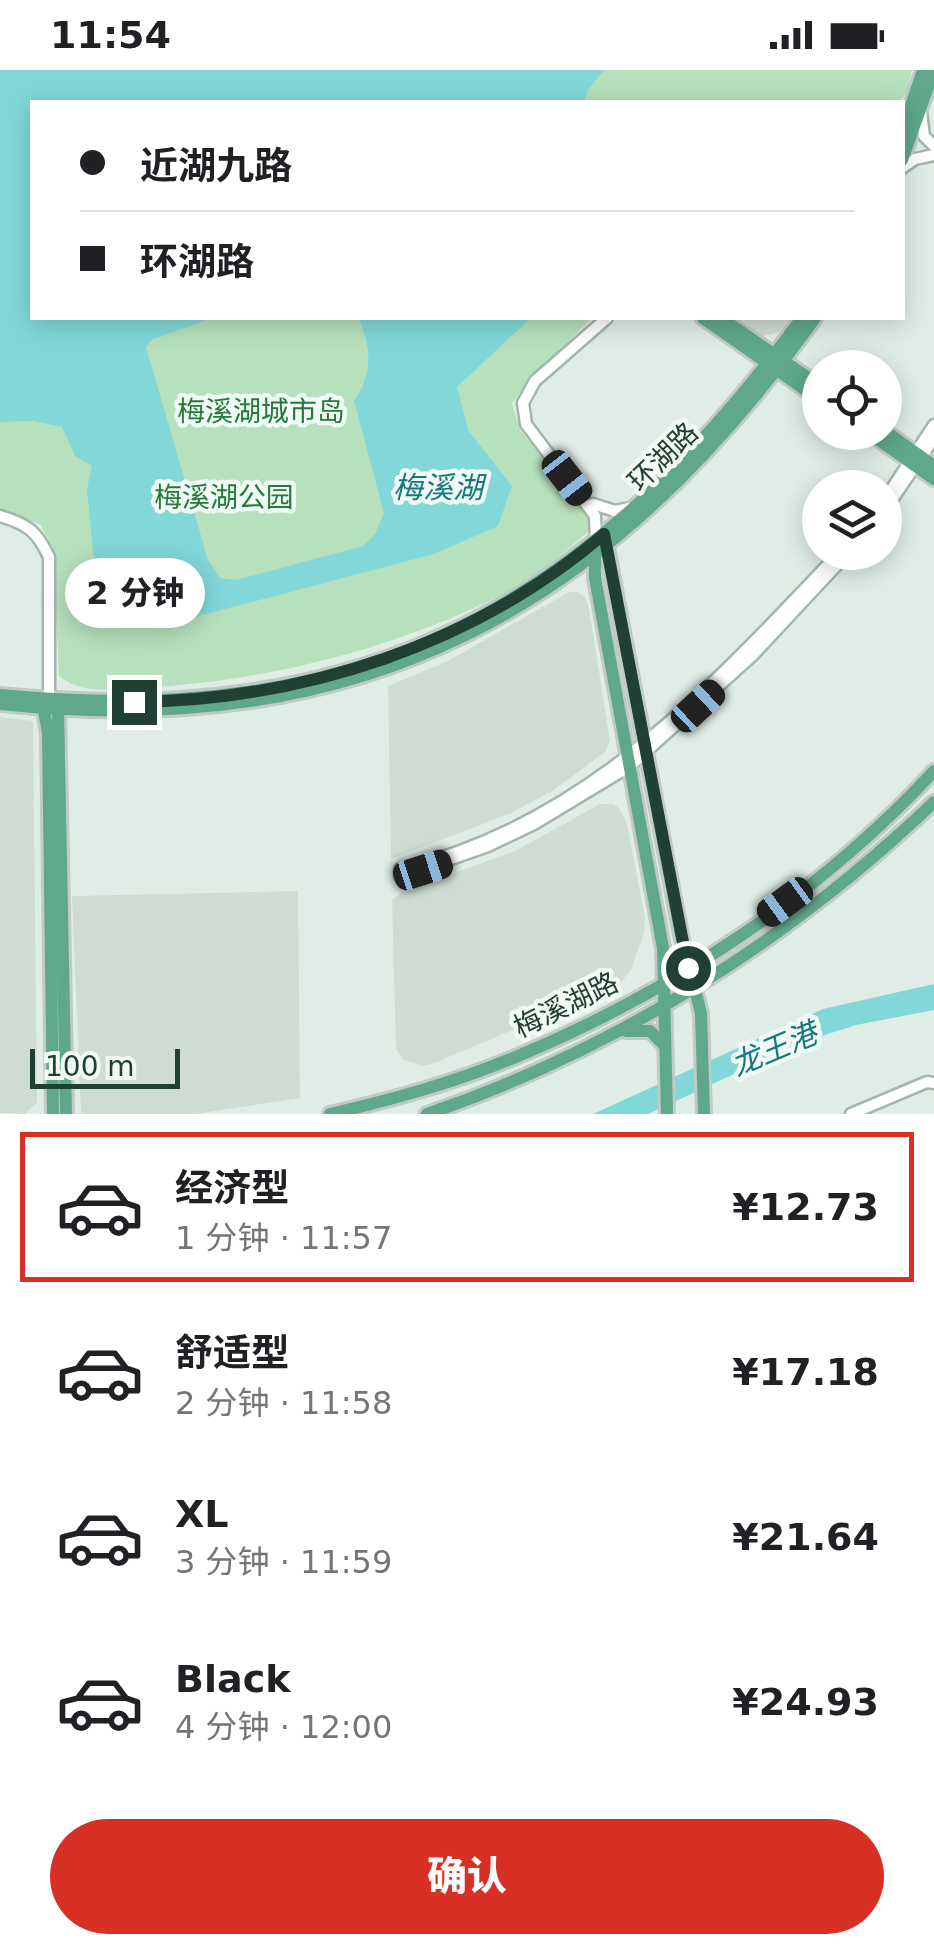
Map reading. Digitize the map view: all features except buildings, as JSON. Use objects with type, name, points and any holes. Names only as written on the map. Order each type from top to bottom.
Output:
[{"type":"main road","points":[[905,142],[924,70]]},
{"type":"main road","points":[[912,114],[934,70]]},
{"type":"main road","points":[[707,320],[746,341],[802,381]]},
{"type":"main road","points":[[723,320],[746,341],[751,392],[773,382],[802,381]]},
{"type":"main road","name":"环湖路","points":[[796,334],[801,320]]},
{"type":"main road","name":"环湖路","points":[[0,704],[200,699],[258,692],[335,675],[456,630],[534,587],[632,522],[701,457],[796,334],[812,320]]},
{"type":"main road","points":[[746,341],[773,341],[796,334],[802,381]]},
{"type":"main road","name":"环湖路","points":[[0,695],[48,704],[188,710],[321,688],[406,662],[461,638],[554,585],[751,392]]},
{"type":"main road","points":[[922,460],[934,480]]},
{"type":"main road","points":[[614,589],[618,544],[632,522]]},
{"type":"main road","points":[[598,545],[614,589],[681,936],[696,986],[702,1026],[704,1114]]},
{"type":"main road","points":[[598,545],[598,594],[662,939],[667,1114]]},
{"type":"main road","points":[[554,585],[566,580],[585,581],[598,594]]},
{"type":"main road","points":[[48,704],[53,1114]]},
{"type":"main road","points":[[48,704],[66,1114]]},
{"type":"main road","name":"梅溪湖路","points":[[330,1114],[407,1096],[516,1057],[637,998],[720,947],[828,870],[934,770]]},
{"type":"main road","name":"梅溪湖路","points":[[427,1114],[501,1088],[666,1005],[842,885],[934,802]]},
{"type":"main road","points":[[681,936],[697,950],[720,947]]},
{"type":"main road","points":[[637,998],[656,972],[662,939]]},
{"type":"main road","points":[[702,1026],[708,990],[724,968]]},
{"type":"main road","points":[[612,1035],[628,1030],[650,1031],[666,1047]]},
{"type":"street","points":[[912,114],[934,151]]},
{"type":"street","points":[[905,146],[934,151]]},
{"type":"street","points":[[905,166],[934,151]]},
{"type":"street","points":[[598,545],[601,518],[530,430],[523,403],[535,380],[608,320]]},
{"type":"street","points":[[902,439],[933,434]]},
{"type":"street","points":[[902,482],[922,460],[933,434]]},
{"type":"street","points":[[902,486],[934,480]]},
{"type":"street","points":[[594,510],[636,506]]},
{"type":"street","points":[[594,510],[598,545]]},
{"type":"street","points":[[0,516],[26,524],[39,536],[49,556],[48,704]]},
{"type":"street","points":[[651,783],[654,756],[663,733],[823,570]]},
{"type":"street","points":[[629,762],[532,819],[450,855],[400,869],[400,877],[488,846],[593,789],[629,762],[644,750],[753,654],[831,570]]},
{"type":"street","points":[[639,719],[650,732],[663,733]]},
{"type":"street","points":[[608,772],[618,754],[622,725]]},
{"type":"street","points":[[593,789],[623,784],[635,795]]},
{"type":"street","points":[[851,1114],[927,1082],[934,1083]]},
{"type":"shaded area","points":[[734,320],[789,320],[779,332],[762,336]]},
{"type":"shaded area","points":[[569,592],[585,597],[589,609],[610,741],[605,752],[554,790],[511,813],[391,859],[388,686],[448,661]]},
{"type":"shaded area","points":[[0,717],[33,721],[37,1102],[25,1114],[0,1113]]},
{"type":"shaded area","points":[[600,804],[619,808],[627,824],[645,918],[644,933],[631,969],[619,985],[432,1064],[422,1066],[402,1059],[396,1048],[392,900],[401,893],[515,851]]},
{"type":"shaded area","points":[[298,891],[300,1098],[195,1114],[81,1114],[72,896]]},
{"type":"green space","name":"梅溪湖公园","points":[[0,70],[912,70],[901,100],[30,100],[30,320],[590,320],[512,403],[520,430],[589,513],[589,531],[516,587],[381,644],[236,678],[108,690],[77,686],[59,676],[53,548],[40,524],[0,513]]},
{"type":"water","name":"梅溪湖","points":[[0,70],[604,70],[585,100],[30,100],[30,320],[207,320],[153,339],[146,347],[208,560],[220,578],[236,580],[363,546],[375,534],[384,513],[354,401],[365,381],[368,360],[359,320],[529,320],[457,387],[468,430],[512,486],[498,526],[434,554],[191,618],[122,617],[97,594],[87,489],[92,466],[75,456],[62,427],[33,421],[0,422]]},
{"type":"water","name":"龙王港","points":[[934,984],[934,1010],[856,1025],[803,1042],[648,1114],[593,1114],[823,1009]]},
{"type":"route","points":[[134,702],[224,697],[290,686],[402,652],[456,630],[534,587],[604,534],[688,968]]},
{"type":"park label","name":"梅溪湖城市岛","points":[[261,411]]}]
